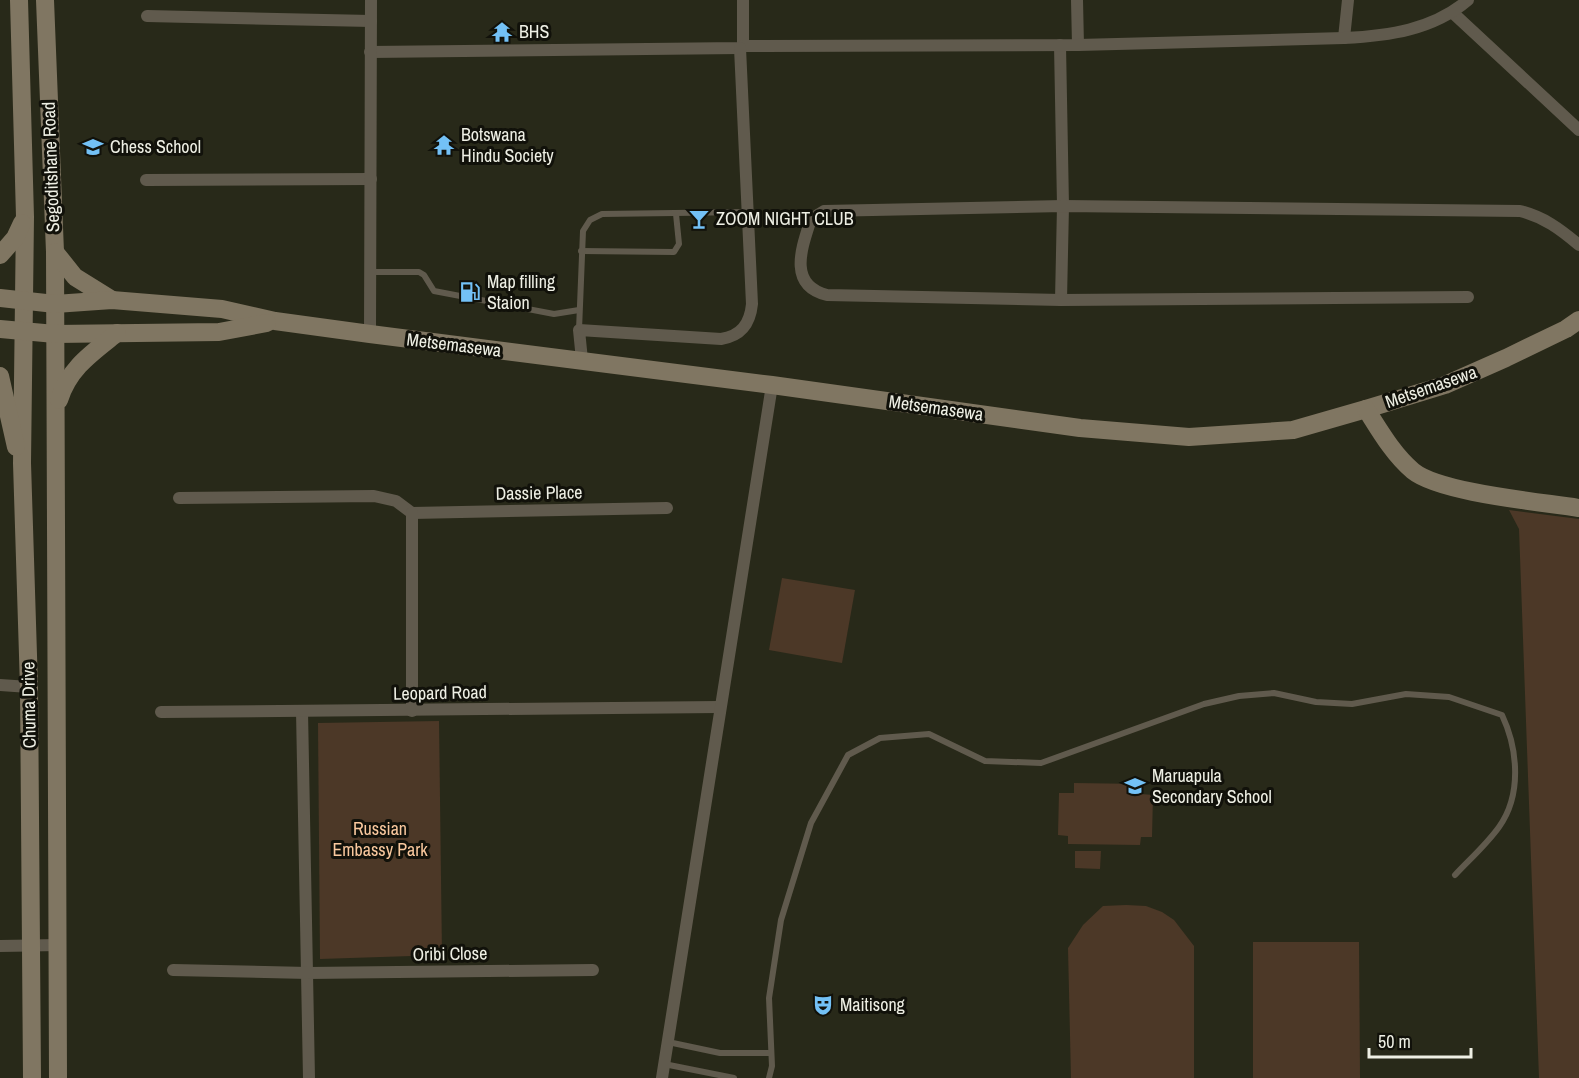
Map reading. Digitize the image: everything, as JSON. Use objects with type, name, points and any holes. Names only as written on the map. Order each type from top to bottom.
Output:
[{"type":"main road","name":"Segoditshane Road","points":[[19,0],[25,217],[24,333]]},
{"type":"main road","name":"Segoditshane Road","points":[[45,0],[55,252],[55,334]]},
{"type":"main road","points":[[0,255],[15,238],[25,217]]},
{"type":"main road","points":[[55,252],[75,277],[111,300]]},
{"type":"main road","name":"Metsemasewa","points":[[0,298],[55,304],[111,300],[222,309],[275,321],[772,385],[1080,428],[1189,437],[1293,430],[1366,409],[1445,385],[1506,358],[1579,320]]},
{"type":"main road","name":"Metsemasewa","points":[[0,329],[24,333],[55,334],[219,332],[275,321]]},
{"type":"main road","name":"Chuma Drive","points":[[24,333],[22,463],[29,687],[32,1078]]},
{"type":"main road","points":[[54,416],[64,384],[71,374],[82,361],[117,333]]},
{"type":"main road","name":"Chuma Drive","points":[[55,334],[58,1078]]},
{"type":"main road","points":[[0,376],[10,424],[22,463]]},
{"type":"main road","points":[[1366,409],[1392,449],[1415,473],[1455,488],[1579,508]]},
{"type":"street","points":[[370,334],[372,272],[371,0]]},
{"type":"street","points":[[582,360],[579,330],[721,339],[737,334],[749,320],[752,304],[741,47],[742,0]]},
{"type":"street","points":[[1077,0],[1078,45]]},
{"type":"street","points":[[1344,38],[1348,0]]},
{"type":"street","points":[[370,52],[1078,45],[1344,38],[1384,35],[1414,29],[1453,13],[1468,0]]},
{"type":"street","points":[[1453,13],[1579,130]]},
{"type":"street","points":[[147,16],[371,21]]},
{"type":"street","points":[[1060,45],[1063,206],[1061,300]]},
{"type":"street","points":[[146,180],[371,178]]},
{"type":"street","points":[[1468,297],[1061,300],[827,295],[815,292],[804,280],[800,261],[811,219],[824,211],[1063,206],[1520,211],[1536,215],[1553,224],[1579,245]]},
{"type":"street","points":[[662,1078],[719,707],[772,385]]},
{"type":"street","points":[[179,498],[374,496],[396,501],[412,513],[412,711]]},
{"type":"street","name":"Dassie Place","points":[[412,513],[667,508]]},
{"type":"street","points":[[0,685],[29,687]]},
{"type":"street","name":"Leopard Road","points":[[160,712],[719,707]]},
{"type":"street","points":[[302,711],[309,1078]]},
{"type":"street","points":[[0,946],[59,945]]},
{"type":"street","name":"Oribi Close","points":[[173,970],[308,973],[593,970]]},
{"type":"lane","points":[[579,330],[581,251],[584,231],[596,216],[602,214],[747,212]]},
{"type":"lane","points":[[581,251],[674,252],[679,244],[675,214]]},
{"type":"lane","points":[[372,272],[416,272],[424,275],[434,291],[554,314],[579,310]]},
{"type":"lane","points":[[768,1078],[772,1066],[769,998],[781,920],[811,823],[848,755],[880,738],[929,734],[985,761],[1041,763],[1204,704],[1239,696],[1274,693],[1316,702],[1352,704],[1406,694],[1449,697],[1502,716],[1511,735],[1516,789],[1500,826],[1455,875]]},
{"type":"lane","points":[[668,1042],[720,1053],[771,1053]]},
{"type":"lane","points":[[664,1064],[734,1078]]},
{"type":"green space","points":[[1509,510],[1579,519],[1579,1078],[1539,1078],[1519,529]]},
{"type":"green space","points":[[782,578],[855,590],[842,663],[769,650]]},
{"type":"green space","name":"Russian Embassy Park","points":[[439,721],[442,955],[320,959],[318,723]]},
{"type":"green space","points":[[1074,783],[1141,784],[1141,794],[1153,795],[1152,837],[1141,837],[1140,845],[1068,844],[1068,836],[1058,835],[1059,793],[1074,793]]},
{"type":"green space","points":[[1075,851],[1101,851],[1100,869],[1075,868]]},
{"type":"green space","points":[[1103,906],[1146,906],[1162,912],[1174,920],[1194,946],[1194,1078],[1071,1078],[1068,948],[1083,925]]},
{"type":"green space","points":[[1253,942],[1359,942],[1360,1078],[1253,1078]]},
{"type":"place","name":"BHS","points":[[502,32]]},
{"type":"place","name":"Botswana Hindu Society","points":[[444,145]]},
{"type":"place","name":"Chess School","points":[[93,147]]},
{"type":"place","name":"ZOOM NIGHT CLUB","points":[[699,219]]},
{"type":"place","name":"Map filling Staion","points":[[470,292]]},
{"type":"place","name":"Maruapula Secondary School","points":[[1135,786]]},
{"type":"place","name":"Maitisong","points":[[823,1005]]}]
